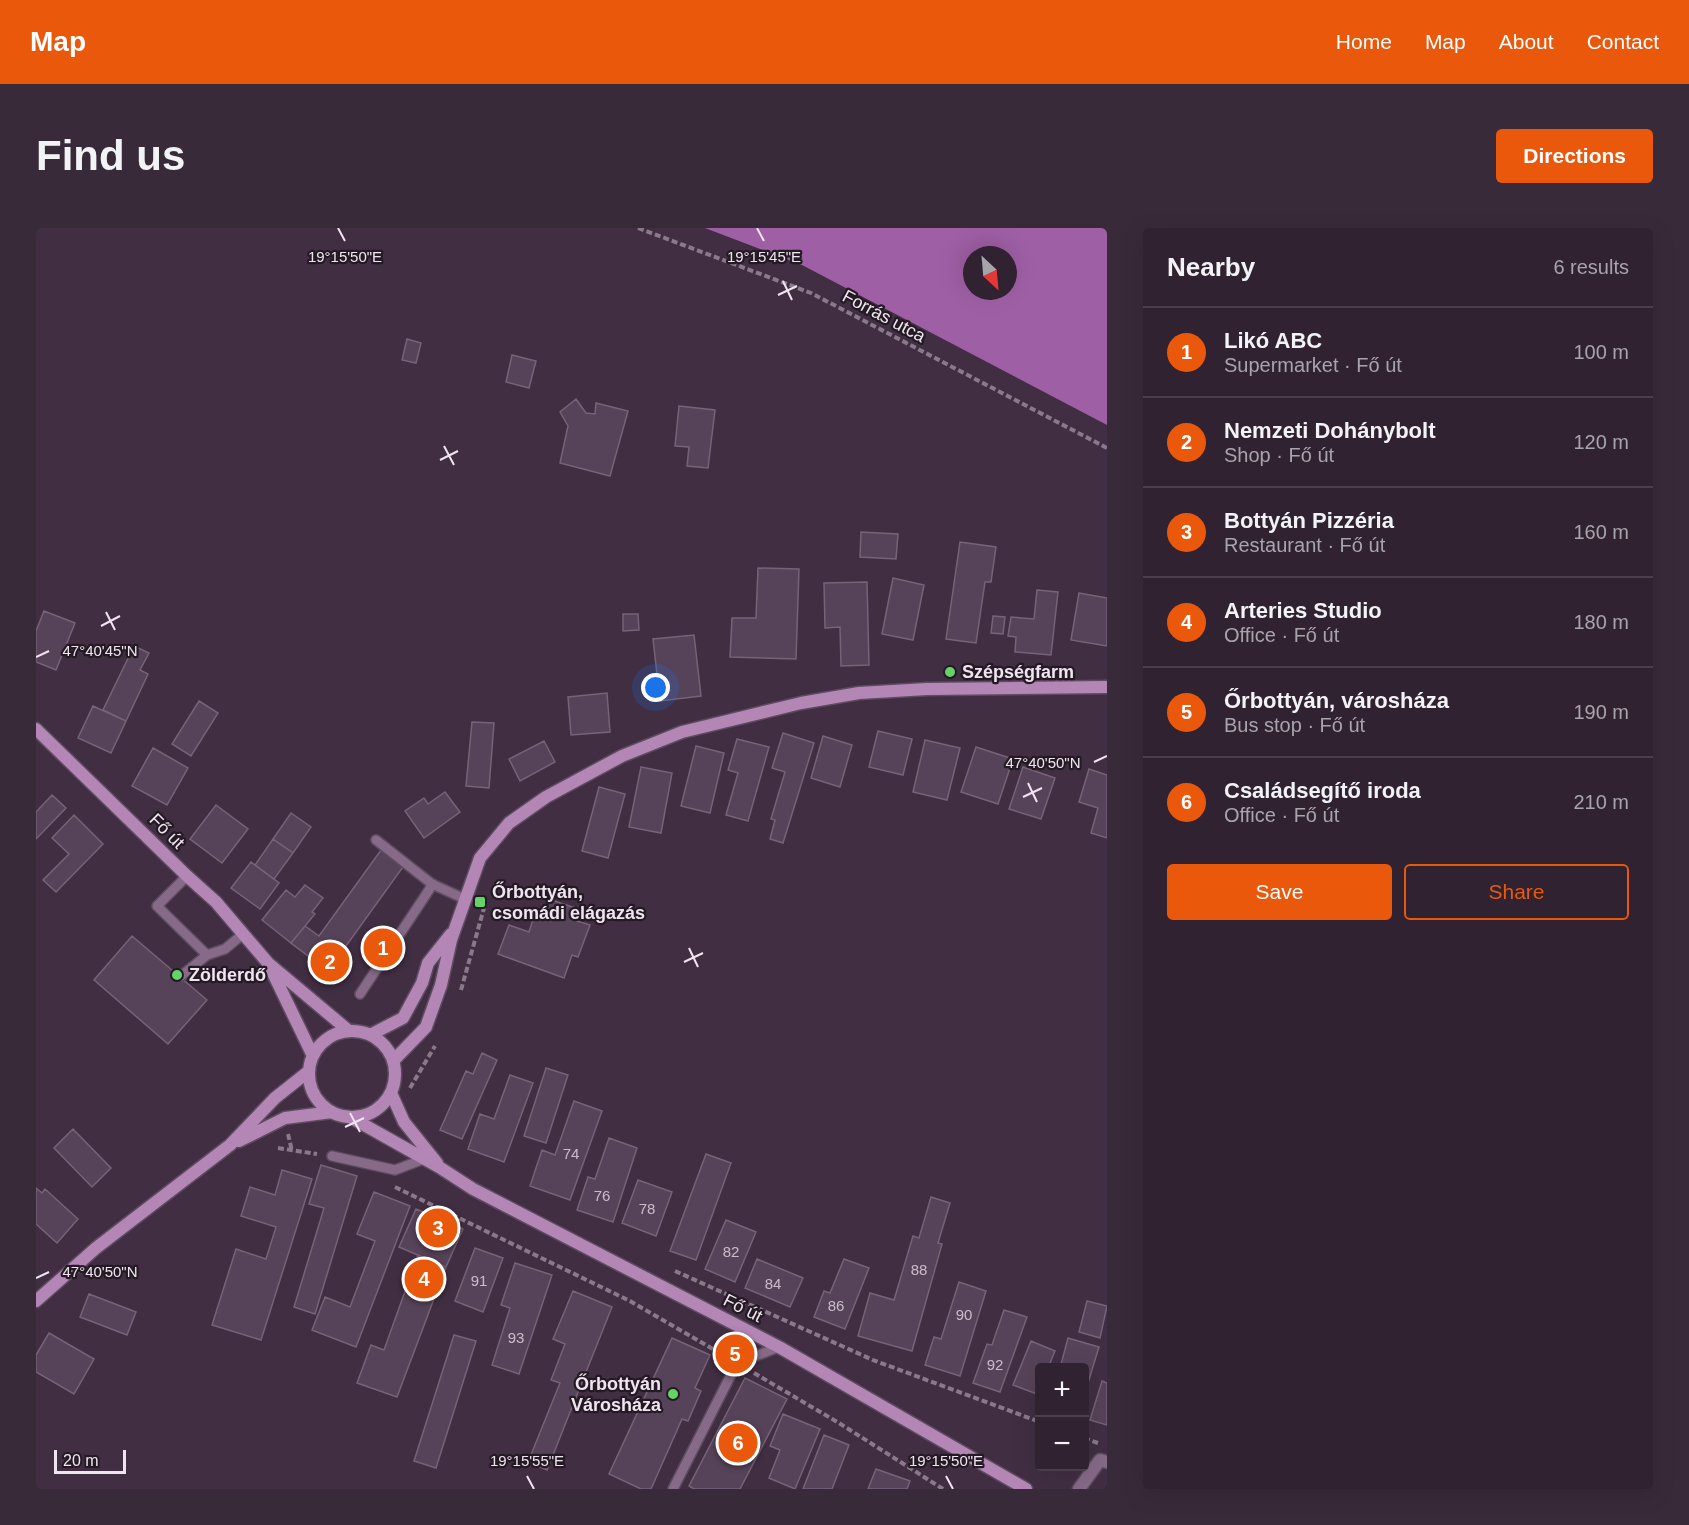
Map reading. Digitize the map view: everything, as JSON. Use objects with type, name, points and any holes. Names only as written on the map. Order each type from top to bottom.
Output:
[{"type":"main road","points":[[456,928],[428,963],[422,983],[403,1018],[370,1035],[387,1049],[393,1061],[426,1026],[441,985],[451,940],[456,928],[467,900],[480,858],[509,823],[546,797],[622,756],[682,732],[801,703],[859,693],[927,689],[1107,687]]},
{"type":"main road","name":"Fő út","points":[[36,729],[216,902],[268,963],[349,1031],[370,1035]]},
{"type":"main road","name":"Fő út","points":[[268,963],[313,1056]]},
{"type":"main road","points":[[332,1112],[324,1107],[312,1090],[309,1071],[313,1056],[324,1041],[340,1032],[349,1031]]},
{"type":"main road","name":"Fő út","points":[[393,1061],[391,1094],[404,1122],[439,1167]]},
{"type":"main road","points":[[36,1301],[96,1248],[230,1145],[275,1098],[309,1071]]},
{"type":"main road","points":[[350,1117],[376,1109],[391,1094]]},
{"type":"main road","points":[[230,1145],[285,1118],[332,1112]]},
{"type":"main road","name":"Fő út","points":[[332,1112],[350,1117],[373,1129],[473,1189],[779,1347],[1026,1489]]},
{"type":"street","points":[[1079,1489],[1100,1460],[1107,1462]]},
{"type":"lane","points":[[376,840],[433,884],[467,900]]},
{"type":"lane","points":[[187,876],[157,906],[207,955]]},
{"type":"lane","points":[[360,994],[433,884]]},
{"type":"lane","points":[[181,976],[207,955],[225,949],[243,934]]},
{"type":"lane","points":[[332,1156],[395,1170],[424,1160]]},
{"type":"lane","points":[[673,1489],[737,1363],[779,1347]]},
{"type":"path","name":"Forrás utca","points":[[638,228],[810,292],[1107,448]]},
{"type":"path","points":[[459,994],[485,902]]},
{"type":"path","points":[[408,1094],[411,1083],[436,1044]]},
{"type":"path","points":[[278,1148],[332,1156]]},
{"type":"path","points":[[389,1184],[630,1301],[839,1423],[943,1489]]},
{"type":"path","points":[[667,1267],[873,1360],[1035,1420]]},
{"type":"shaded area","points":[[705,228],[1107,228],[1107,425],[802,265]]},
{"type":"building","points":[[407,339],[421,343],[416,363],[402,360]]},
{"type":"building","points":[[512,355],[536,361],[529,388],[506,382]]},
{"type":"building","points":[[576,399],[586,413],[595,414],[596,403],[628,411],[610,476],[560,463],[568,426],[560,412]]},
{"type":"building","points":[[679,406],[715,410],[708,468],[687,466],[689,447],[675,446]]},
{"type":"building","points":[[861,532],[898,534],[896,559],[860,557]]},
{"type":"building","points":[[960,542],[996,547],[991,582],[985,582],[976,643],[946,639]]},
{"type":"building","points":[[758,568],[799,569],[796,659],[730,657],[732,618],[756,618]]},
{"type":"building","points":[[893,578],[924,585],[913,640],[882,634]]},
{"type":"building","points":[[867,582],[869,665],[841,666],[840,627],[825,628],[824,583]]},
{"type":"building","points":[[1037,590],[1058,592],[1051,655],[1015,652],[1016,637],[1008,636],[1011,617],[1034,619]]},
{"type":"building","points":[[1079,593],[1107,598],[1107,646],[1071,640]]},
{"type":"building","points":[[44,611],[75,623],[56,670],[36,662],[36,631]]},
{"type":"building","points":[[623,614],[638,614],[639,630],[623,631]]},
{"type":"building","points":[[993,616],[1005,617],[1003,634],[991,633]]},
{"type":"building","points":[[694,635],[701,696],[660,701],[653,639]]},
{"type":"building","points":[[134,646],[149,653],[140,670],[148,674],[126,721],[103,710]]},
{"type":"building","points":[[607,693],[610,732],[571,735],[568,697]]},
{"type":"building","points":[[199,701],[218,713],[191,756],[172,744]]},
{"type":"building","points":[[93,706],[126,721],[111,753],[78,738]]},
{"type":"building","points":[[472,722],[494,723],[489,788],[466,786]]},
{"type":"building","points":[[878,731],[912,739],[903,775],[869,767]]},
{"type":"building","points":[[783,733],[814,743],[783,843],[770,839],[775,820],[771,819],[785,772],[772,768]]},
{"type":"building","points":[[823,736],[852,745],[840,787],[811,778]]},
{"type":"building","points":[[737,739],[769,747],[748,821],[726,815],[738,773],[728,770]]},
{"type":"building","points":[[925,740],[960,748],[947,800],[913,792]]},
{"type":"building","points":[[544,741],[555,762],[520,781],[509,759]]},
{"type":"building","points":[[696,746],[724,753],[710,813],[681,806]]},
{"type":"building","points":[[976,747],[1013,759],[998,804],[961,792]]},
{"type":"building","points":[[153,748],[188,768],[167,805],[132,786]]},
{"type":"building","points":[[641,767],[672,773],[661,833],[629,827]]},
{"type":"building","points":[[1023,767],[1055,778],[1041,819],[1009,809]]},
{"type":"building","points":[[1089,769],[1107,775],[1107,838],[1091,833],[1098,808],[1079,802]]},
{"type":"building","points":[[599,787],[625,794],[608,858],[582,851]]},
{"type":"building","points":[[445,792],[460,812],[424,838],[405,811],[424,798],[428,804]]},
{"type":"building","points":[[52,795],[66,808],[36,839],[36,812]]},
{"type":"building","points":[[216,805],[248,829],[222,863],[190,839]]},
{"type":"building","points":[[291,813],[311,827],[293,853],[273,839]]},
{"type":"building","points":[[74,815],[103,844],[56,892],[43,880],[69,854],[52,838]]},
{"type":"building","points":[[273,839],[293,853],[274,879],[255,865]]},
{"type":"building","points":[[381,850],[403,867],[328,971],[291,943],[305,926],[319,936]]},
{"type":"building","points":[[251,862],[279,883],[260,909],[231,888]]},
{"type":"building","points":[[305,885],[323,898],[312,912],[315,914],[291,943],[262,920],[286,890],[295,897]]},
{"type":"building","points":[[549,899],[581,910],[577,921],[590,925],[578,957],[572,955],[564,978],[498,954],[509,925],[529,932],[535,913],[543,916]]},
{"type":"building","points":[[132,936],[207,1000],[168,1044],[94,980]]},
{"type":"building","points":[[482,1053],[497,1060],[462,1139],[440,1130],[466,1071],[473,1074]]},
{"type":"building","points":[[546,1068],[568,1075],[546,1143],[524,1136]]},
{"type":"building","points":[[510,1075],[533,1083],[504,1162],[468,1149],[480,1114],[494,1119]]},
{"type":"building","points":[[574,1101],[602,1111],[570,1200],[530,1186],[542,1150],[555,1155]]},
{"type":"building","points":[[73,1129],[111,1168],[92,1187],[54,1148]]},
{"type":"building","points":[[609,1138],[637,1148],[613,1222],[577,1210],[588,1177],[595,1179]]},
{"type":"building","points":[[706,1154],[731,1163],[696,1260],[670,1251]]},
{"type":"building","points":[[321,1165],[357,1176],[315,1314],[294,1307],[324,1208],[309,1204]]},
{"type":"building","points":[[282,1170],[312,1179],[261,1340],[212,1325],[236,1249],[266,1259],[276,1227],[241,1216],[250,1187],[275,1195]]},
{"type":"building","points":[[638,1180],[672,1192],[656,1236],[622,1223]]},
{"type":"building","points":[[36,1188],[42,1193],[45,1189],[78,1219],[57,1243],[36,1224]]},
{"type":"building","points":[[374,1192],[410,1206],[356,1347],[312,1330],[325,1297],[350,1307],[375,1241],[357,1234]]},
{"type":"building","points":[[931,1197],[950,1203],[938,1243],[942,1244],[912,1351],[858,1336],[870,1293],[894,1300],[913,1236],[919,1238]]},
{"type":"building","points":[[416,1209],[463,1229],[446,1267],[399,1247]]},
{"type":"building","points":[[726,1220],[756,1232],[735,1282],[705,1269]]},
{"type":"building","points":[[475,1248],[503,1258],[483,1312],[455,1301]]},
{"type":"building","points":[[418,1255],[446,1267],[397,1397],[357,1383],[371,1345],[384,1350]]},
{"type":"building","points":[[757,1259],[803,1278],[790,1307],[745,1288]]},
{"type":"building","points":[[844,1259],[869,1268],[845,1329],[814,1317],[824,1291],[830,1293]]},
{"type":"building","points":[[515,1263],[552,1275],[519,1374],[492,1365],[510,1308],[501,1305]]},
{"type":"building","points":[[959,1282],[986,1291],[960,1376],[925,1365],[934,1337],[941,1339]]},
{"type":"building","points":[[573,1291],[612,1307],[547,1470],[528,1462],[560,1383],[551,1380],[565,1344],[553,1339]]},
{"type":"building","points":[[89,1294],[136,1312],[127,1335],[80,1317]]},
{"type":"building","points":[[1087,1301],[1107,1306],[1100,1338],[1079,1332]]},
{"type":"building","points":[[1004,1310],[1027,1317],[1000,1392],[973,1383],[987,1344],[992,1345]]},
{"type":"building","points":[[49,1333],[94,1359],[74,1394],[36,1372],[36,1355]]},
{"type":"building","points":[[454,1335],[476,1341],[436,1468],[414,1461]]},
{"type":"building","points":[[672,1338],[710,1355],[695,1388],[701,1391],[688,1421],[682,1419],[651,1489],[641,1489],[609,1474]]},
{"type":"building","points":[[1068,1338],[1099,1347],[1089,1380],[1089,1363],[1061,1363]]},
{"type":"building","points":[[1031,1341],[1055,1351],[1050,1363],[1035,1363],[1035,1393],[1013,1385]]},
{"type":"building","points":[[745,1378],[787,1399],[740,1489],[694,1489],[689,1486]]},
{"type":"building","points":[[1102,1381],[1107,1383],[1107,1425],[1090,1420]]},
{"type":"building","points":[[783,1414],[820,1429],[795,1489],[769,1478],[780,1450],[770,1446]]},
{"type":"building","points":[[824,1435],[849,1445],[832,1489],[803,1489]]},
{"type":"building","points":[[876,1469],[910,1481],[907,1489],[868,1489]]},
{"type":"place","name":"Szépségfarm","points":[[950,672]]},
{"type":"place","name":"Őrbottyán, csomádi elágazás","points":[[480,902]]},
{"type":"place","name":"Likó ABC","points":[[383,948]]},
{"type":"place","name":"Nemzeti Dohánybolt","points":[[330,962]]},
{"type":"place","name":"Zölderdő","points":[[177,975]]},
{"type":"place","name":"Bottyán Pizzéria","points":[[438,1228]]},
{"type":"place","name":"Arteries Studio","points":[[424,1279]]},
{"type":"place","name":"Őrbottyán, városháza","points":[[735,1354]]},
{"type":"place","name":"Őrbottyán Városháza","points":[[673,1394]]},
{"type":"place","name":"Családsegítő iroda","points":[[738,1443]]}]
